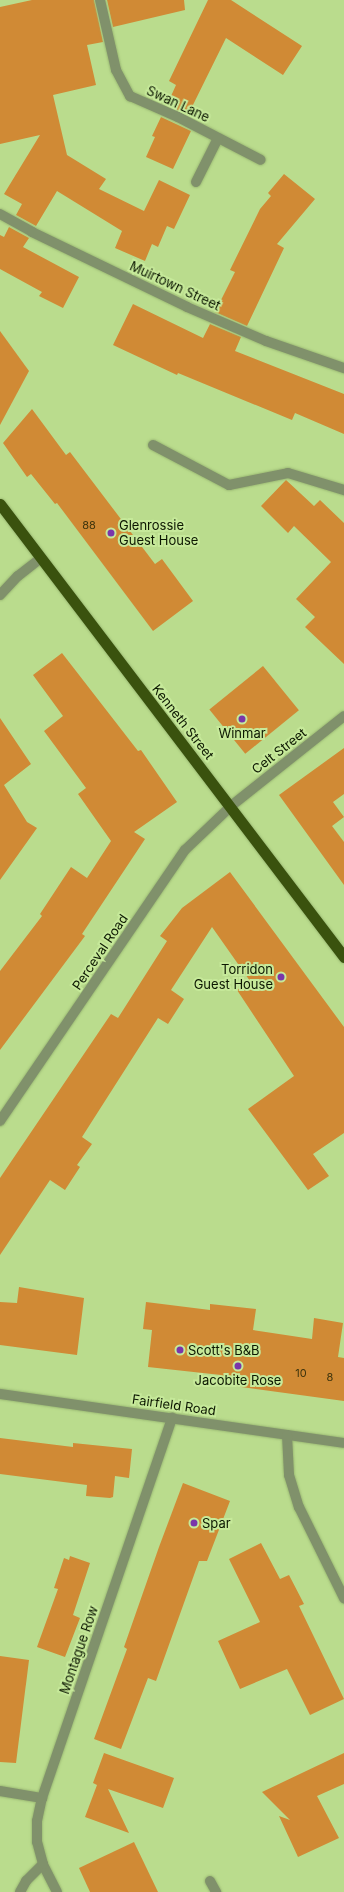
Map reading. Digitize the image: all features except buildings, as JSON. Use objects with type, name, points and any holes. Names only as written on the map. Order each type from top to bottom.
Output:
[{"type":"highway","name":"Kenneth Street","points":[[0,504],[231,806],[344,957]]},
{"type":"street","name":"Swan Lane","points":[[100,0],[116,70],[130,96],[261,160]]},
{"type":"street","points":[[196,182],[218,138]]},
{"type":"street","name":"Muirtown Street","points":[[0,214],[187,307],[266,341],[344,368]]},
{"type":"street","points":[[153,445],[229,486],[288,473],[344,490]]},
{"type":"street","points":[[0,595],[18,576],[41,558]]},
{"type":"street","name":"Celt Street","points":[[231,806],[344,716]]},
{"type":"street","name":"Perceval Road","points":[[0,1121],[185,850],[231,806]]},
{"type":"street","name":"Fairfield Road","points":[[0,1394],[344,1443]]},
{"type":"street","name":"Montague Row","points":[[57,1892],[43,1864],[37,1842],[38,1821],[42,1798],[172,1418]]},
{"type":"street","points":[[287,1435],[289,1475],[299,1507],[344,1598]]},
{"type":"street","points":[[0,1791],[42,1798]]},
{"type":"street","points":[[20,1892],[26,1881],[43,1864]]},
{"type":"street","points":[[210,1881],[216,1892]]},
{"type":"place","name":"Glenrossie Guest House","points":[[111,533]]},
{"type":"place","name":"Winmar","points":[[242,719]]},
{"type":"place","name":"Torridon Guest House","points":[[281,977]]},
{"type":"place","name":"Scott's B&B","points":[[180,1350]]},
{"type":"place","name":"Jacobite Rose","points":[[238,1366]]},
{"type":"place","name":"Spar","points":[[194,1523]]}]
